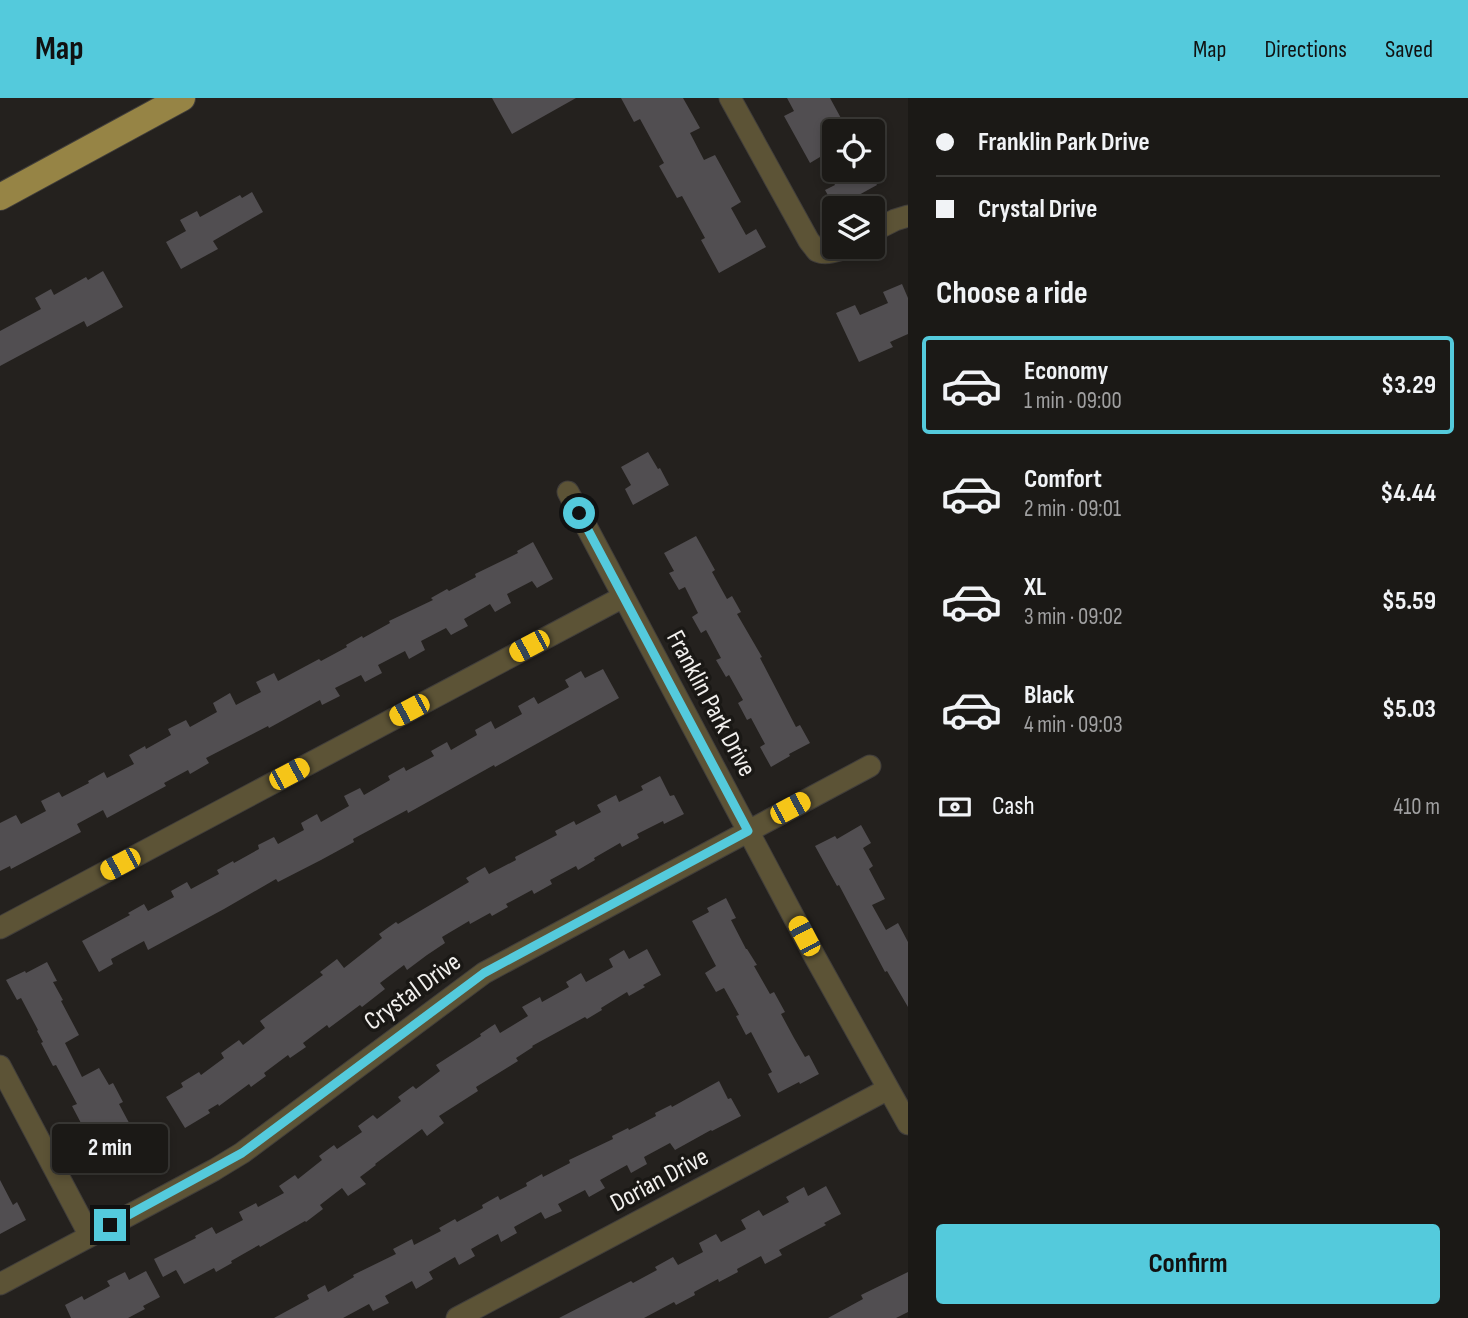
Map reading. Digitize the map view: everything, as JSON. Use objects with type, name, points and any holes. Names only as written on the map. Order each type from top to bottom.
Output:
[{"type":"main road","points":[[0,197],[182,98]]},
{"type":"street","points":[[730,98],[809,241],[816,250],[822,251]]},
{"type":"street","points":[[885,225],[908,216]]},
{"type":"street","name":"Franklin Park Drive","points":[[568,492],[908,1124]]},
{"type":"street","points":[[0,928],[623,597]]},
{"type":"street","name":"Crystal Drive","points":[[0,1284],[242,1153],[484,973],[870,766]]},
{"type":"street","points":[[0,1066],[90,1236]]},
{"type":"street","name":"Dorian Drive","points":[[457,1318],[888,1089]]},
{"type":"building","points":[[492,98],[576,98],[512,134]]},
{"type":"building","points":[[621,98],[683,98],[700,128],[690,133],[704,160],[715,155],[741,202],[731,208],[746,235],[756,229],[766,247],[719,273],[701,240],[705,238],[682,196],[677,198],[659,166],[664,163],[640,119],[634,122]]},
{"type":"building","points":[[787,98],[830,98],[841,119],[822,119],[822,161],[820,157],[810,163],[784,116],[794,111]]},
{"type":"building","points":[[833,182],[875,182],[877,185],[857,196],[828,196],[825,190],[835,185]]},
{"type":"building","points":[[252,192],[263,212],[213,241],[218,249],[181,269],[166,242],[186,231],[180,220],[197,211],[200,217],[240,195],[242,198]]},
{"type":"building","points":[[103,271],[123,307],[87,327],[84,321],[0,366],[0,331],[41,309],[35,298],[51,289],[54,295]]},
{"type":"building","points":[[902,284],[908,298],[908,334],[890,342],[893,347],[859,362],[836,313],[855,305],[860,315],[888,303],[883,292]]},
{"type":"building","points":[[648,452],[669,485],[633,505],[625,489],[631,485],[621,467]]},
{"type":"building","points":[[696,536],[727,599],[732,596],[741,612],[737,614],[762,657],[760,658],[796,727],[800,725],[810,743],[771,767],[760,747],[765,744],[751,718],[747,720],[738,703],[743,700],[729,675],[726,677],[716,660],[721,658],[706,630],[701,633],[692,617],[698,613],[685,587],[679,590],[669,573],[674,571],[664,553]]},
{"type":"building","points":[[533,542],[553,579],[537,588],[532,581],[507,594],[511,603],[495,612],[490,604],[464,619],[468,626],[451,635],[446,628],[421,641],[425,650],[409,659],[405,651],[378,665],[382,673],[365,682],[361,675],[335,688],[340,696],[322,705],[320,700],[206,758],[209,763],[190,774],[188,770],[164,783],[166,786],[107,818],[103,810],[77,824],[81,832],[11,869],[10,866],[0,871],[0,823],[16,815],[21,824],[46,811],[41,801],[59,792],[62,797],[104,772],[107,778],[134,764],[129,755],[171,735],[168,729],[186,720],[190,727],[217,712],[213,703],[230,693],[236,705],[261,692],[256,682],[274,673],[278,681],[319,659],[321,661],[362,636],[363,638],[390,623],[389,621],[433,600],[431,598],[447,589],[449,591],[476,577],[475,574],[518,553],[517,551]]},
{"type":"building","points":[[603,669],[619,698],[495,767],[494,765],[408,813],[407,810],[353,839],[354,842],[278,882],[276,879],[148,950],[144,941],[111,959],[113,964],[99,972],[82,941],[130,915],[128,913],[144,904],[148,911],[174,897],[171,891],[187,882],[191,889],[219,874],[217,870],[259,849],[258,845],[274,837],[278,844],[304,830],[301,823],[317,814],[321,822],[349,806],[344,796],[360,788],[364,795],[390,780],[388,776],[404,767],[406,771],[434,756],[431,751],[447,742],[451,750],[477,735],[475,730],[491,721],[495,729],[522,714],[518,706],[534,697],[538,704],[569,687],[565,680],[581,671],[585,678]]},
{"type":"building","points":[[660,776],[670,796],[674,795],[684,814],[637,834],[639,838],[622,847],[620,843],[578,870],[576,866],[550,880],[552,884],[534,894],[532,890],[506,904],[508,907],[492,916],[490,913],[470,924],[469,921],[442,937],[445,943],[407,970],[404,965],[380,983],[385,989],[362,1007],[360,1005],[329,1028],[327,1025],[303,1043],[306,1047],[290,1058],[288,1055],[251,1087],[249,1084],[185,1128],[166,1097],[183,1087],[181,1083],[199,1072],[201,1075],[224,1058],[221,1053],[239,1040],[243,1045],[265,1028],[260,1021],[323,975],[320,972],[337,959],[344,968],[382,938],[379,934],[469,882],[466,878],[485,867],[489,874],[516,860],[515,857],[557,835],[555,831],[574,821],[576,825],[601,812],[597,805],[616,795],[619,802],[643,790],[641,786]]},
{"type":"building","points":[[861,825],[871,843],[863,848],[873,866],[869,869],[885,899],[872,905],[886,930],[898,923],[908,942],[908,1007],[887,971],[885,972],[815,846],[835,836],[837,839]]},
{"type":"building","points":[[726,898],[736,918],[731,920],[757,965],[754,966],[770,994],[774,992],[785,1012],[781,1014],[794,1038],[805,1057],[809,1055],[819,1074],[778,1093],[768,1074],[772,1072],[751,1032],[746,1035],[736,1016],[739,1015],[724,988],[716,992],[705,973],[716,966],[692,921],[709,912],[707,908]]},
{"type":"building","points":[[647,949],[661,975],[629,996],[627,992],[587,1019],[585,1017],[532,1046],[516,1058],[518,1061],[476,1087],[478,1091],[439,1116],[444,1123],[427,1136],[422,1129],[375,1164],[360,1177],[366,1184],[348,1196],[342,1188],[320,1205],[323,1209],[306,1222],[260,1247],[259,1245],[216,1272],[214,1268],[184,1284],[176,1270],[163,1277],[154,1259],[212,1227],[216,1234],[243,1220],[239,1212],[256,1203],[258,1207],[284,1193],[279,1186],[295,1175],[298,1179],[322,1160],[319,1156],[334,1145],[337,1149],[362,1132],[358,1126],[373,1115],[377,1119],[401,1101],[398,1097],[413,1086],[416,1089],[440,1071],[436,1065],[481,1036],[480,1034],[495,1024],[500,1033],[528,1016],[522,1007],[540,997],[542,1002],[569,987],[566,982],[581,973],[586,982],[613,967],[609,959],[624,950],[629,959]]},
{"type":"building","points":[[47,962],[57,981],[53,982],[63,1000],[61,1001],[79,1035],[65,1043],[82,1077],[99,1068],[109,1085],[113,1083],[123,1102],[119,1104],[135,1134],[143,1130],[153,1149],[112,1175],[101,1156],[105,1153],[88,1122],[82,1125],[72,1106],[77,1104],[56,1065],[53,1066],[21,998],[17,1000],[6,980]]},
{"type":"building","points":[[719,1081],[741,1116],[675,1150],[670,1143],[644,1157],[647,1164],[631,1173],[627,1165],[600,1180],[605,1188],[589,1197],[585,1190],[558,1204],[562,1211],[545,1219],[541,1212],[514,1227],[517,1233],[501,1242],[498,1234],[471,1249],[475,1256],[459,1265],[455,1257],[429,1272],[433,1279],[416,1289],[412,1281],[385,1296],[389,1303],[373,1311],[369,1304],[343,1318],[274,1318],[309,1299],[307,1295],[325,1285],[328,1292],[354,1277],[353,1275],[396,1254],[393,1249],[412,1239],[414,1245],[441,1231],[439,1228],[455,1219],[457,1222],[483,1208],[482,1205],[498,1196],[500,1200],[527,1186],[526,1183],[542,1174],[543,1177],[570,1163],[569,1160],[613,1139],[612,1136],[628,1128],[629,1130],[656,1116],[655,1113],[671,1105],[672,1107]]},
{"type":"building","points":[[0,1180],[13,1205],[17,1202],[26,1220],[0,1234]]},
{"type":"building","points":[[826,1186],[841,1214],[779,1250],[782,1255],[765,1264],[761,1256],[737,1269],[738,1272],[694,1292],[695,1295],[676,1305],[674,1302],[644,1318],[559,1318],[631,1281],[633,1283],[657,1270],[655,1267],[673,1257],[678,1265],[703,1252],[699,1243],[716,1234],[721,1242],[746,1229],[741,1220],[759,1210],[763,1216],[789,1202],[786,1197],[804,1187],[808,1196]]},
{"type":"building","points":[[146,1271],[160,1297],[143,1306],[145,1309],[128,1318],[71,1318],[65,1305],[82,1296],[84,1300],[110,1286],[107,1281],[125,1272],[129,1280]]},
{"type":"building","points":[[908,1272],[908,1312],[896,1318],[828,1318],[863,1299],[861,1295]]},
{"type":"route","points":[[110,1225],[242,1153],[484,973],[748,831],[579,513]]}]
